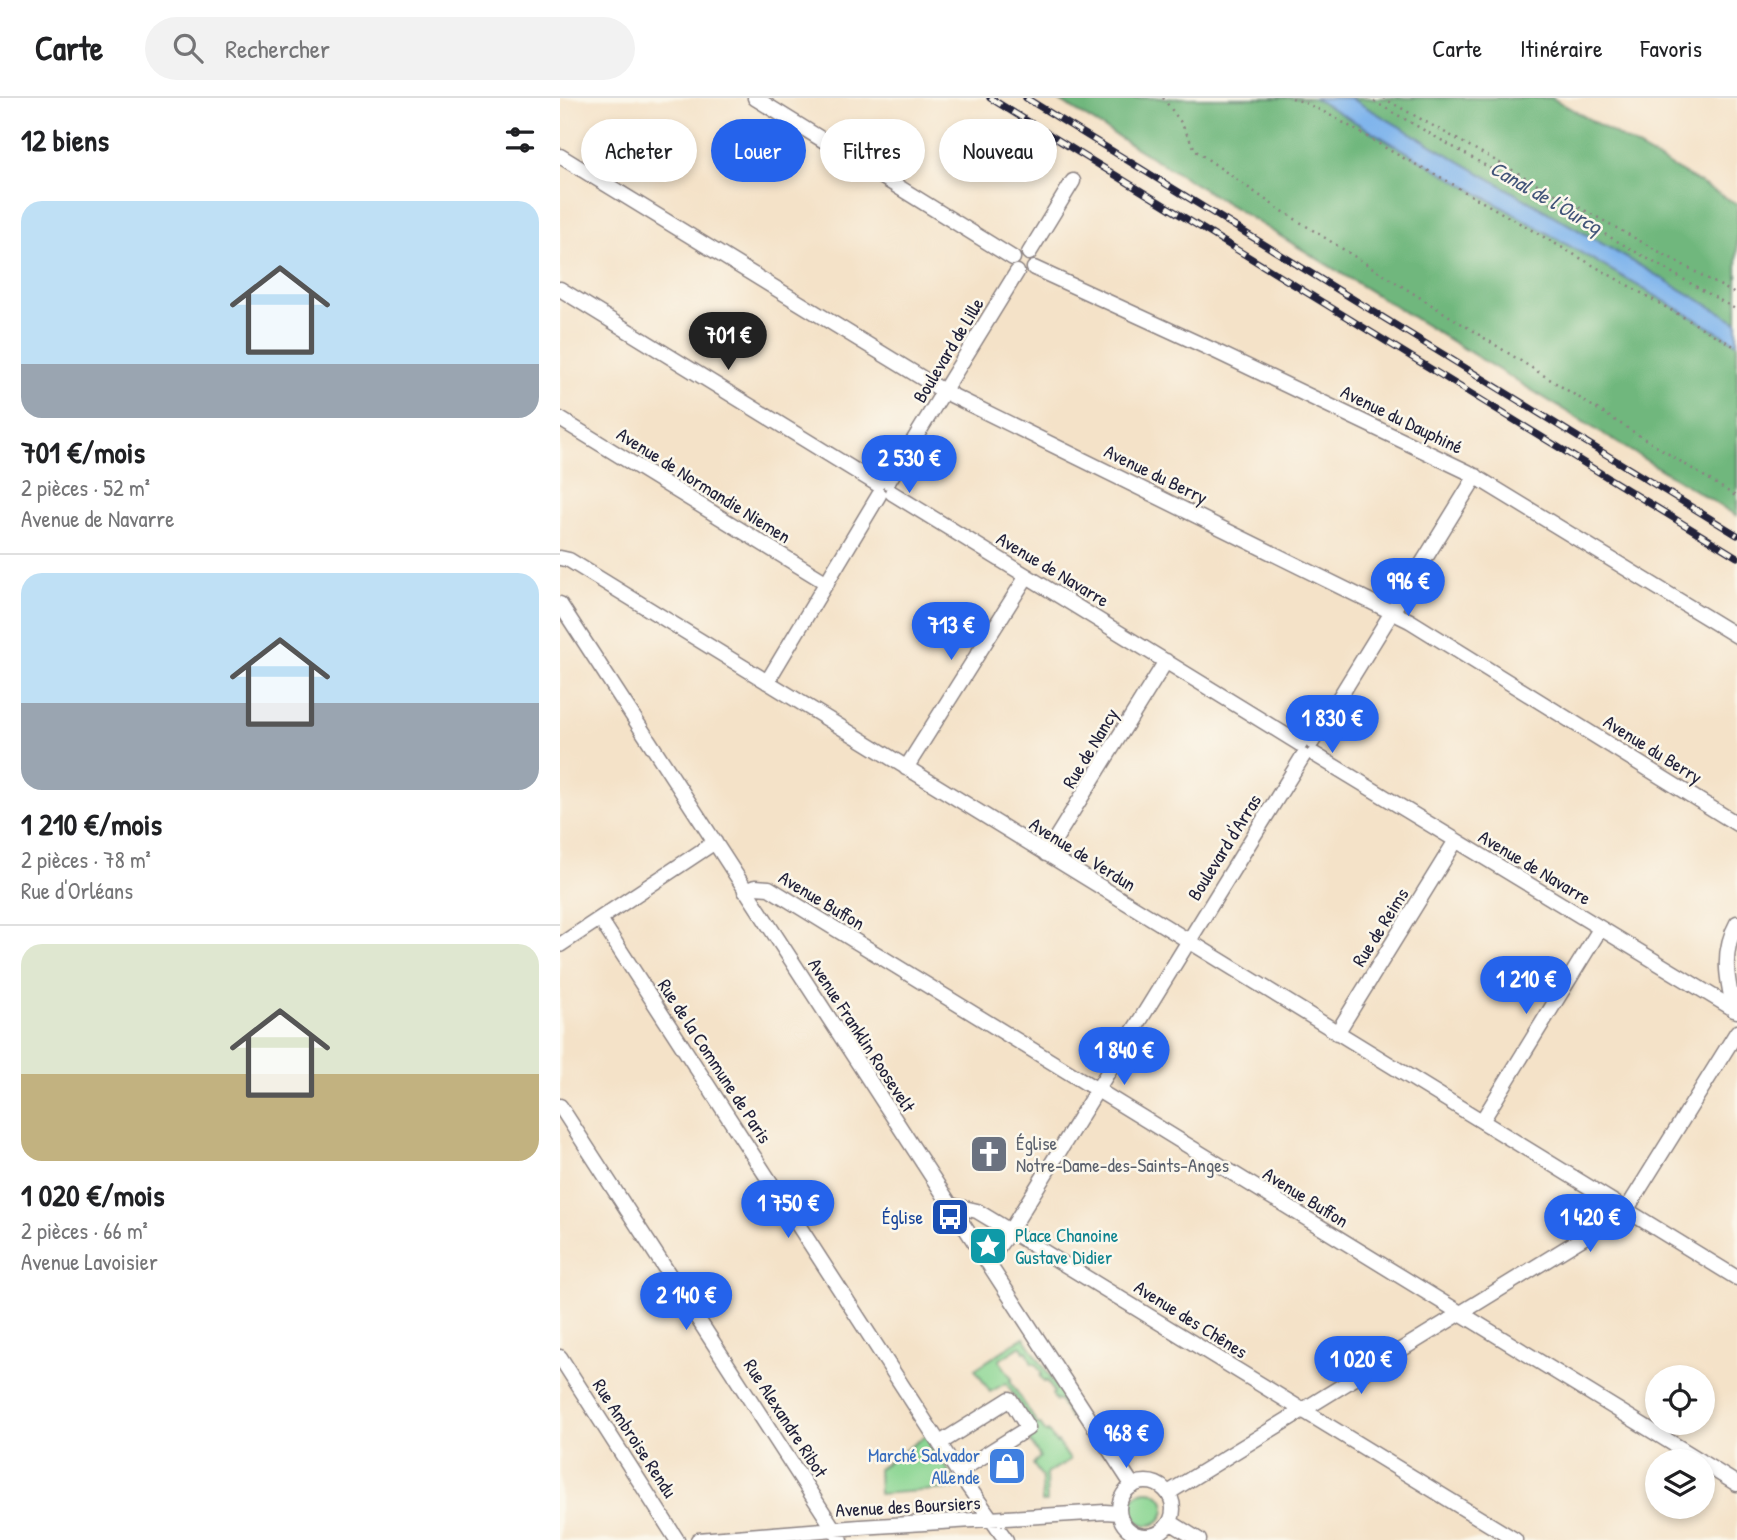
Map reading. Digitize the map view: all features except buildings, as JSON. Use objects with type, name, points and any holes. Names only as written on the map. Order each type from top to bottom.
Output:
[{"type":"street","points":[[755,98],[1026,274],[1034,268],[1035,262],[1029,253],[1022,252],[1015,265]]},
{"type":"street","name":"Avenue du Berry","points":[[560,156],[945,392],[1391,612],[1737,824]]},
{"type":"street","points":[[1029,253],[1073,181]]},
{"type":"street","name":"Boulevard de Lille","points":[[767,682],[945,392],[1015,265]]},
{"type":"street","name":"Avenue du Dauphiné","points":[[1034,268],[1216,351],[1476,476],[1737,636]]},
{"type":"street","name":"Avenue de Navarre","points":[[560,289],[1455,842],[1736,1011]]},
{"type":"street","name":"Avenue de Normandie Niemen","points":[[560,419],[827,583]]},
{"type":"street","name":"Boulevard d'Arras","points":[[987,1262],[1010,1231],[1476,476]]},
{"type":"street","name":"Avenue de Verdun","points":[[560,558],[569,560],[1482,1121],[1625,1212],[1737,1278]]},
{"type":"street","points":[[906,768],[1027,576]]},
{"type":"street","name":"Avenue Franklin Roosevelt","points":[[560,604],[1133,1486]]},
{"type":"street","name":"Rue de Nancy","points":[[1046,854],[1166,661]]},
{"type":"street","points":[[560,945],[715,842]]},
{"type":"street","name":"Rue de Reims","points":[[1338,1033],[1455,842]]},
{"type":"street","name":"Avenue Buffon","points":[[746,891],[755,887],[769,888],[1681,1449]]},
{"type":"street","name":"Rue de la Commune de Paris","points":[[600,919],[958,1472],[1006,1540]]},
{"type":"street","points":[[1736,1011],[1726,981],[1726,953],[1737,923]]},
{"type":"street","points":[[1482,1121],[1600,929]]},
{"type":"street","points":[[1168,1493],[1625,1212],[1737,1032]]},
{"type":"street","name":"Rue Alexandre Ribot","points":[[560,1106],[838,1535]]},
{"type":"street","name":"Avenue des Chênes","points":[[951,1205],[976,1211],[1010,1231],[1514,1540]]},
{"type":"street","name":"Rue Ambroise Rendu","points":[[560,1357],[677,1540]]},
{"type":"street","points":[[940,1443],[1010,1399],[1028,1428],[958,1472]]},
{"type":"street","name":"Avenue Buffon","points":[[1715,1470],[1737,1484]]},
{"type":"street","points":[[1148,1482],[1156,1484],[1168,1493],[1173,1507],[1170,1522],[1165,1528],[1151,1538],[1127,1528],[1119,1513],[1122,1497],[1133,1486],[1148,1482]]},
{"type":"street","name":"Avenue des Boursiers","points":[[698,1540],[838,1535],[991,1520],[1119,1513]]},
{"type":"street","points":[[1170,1522],[1199,1540]]},
{"type":"path","points":[[1163,98],[1180,121],[1196,151],[1276,207],[1737,497]]},
{"type":"path","points":[[1292,98],[1418,166],[1439,174],[1460,190],[1737,348]]},
{"type":"path","points":[[1368,98],[1737,310]]},
{"type":"path","points":[[1384,98],[1637,242],[1737,295]]},
{"type":"green space","points":[[1055,98],[1314,98],[1737,343],[1737,516]]},
{"type":"green space","points":[[1350,98],[1552,98],[1737,204],[1737,322]]},
{"type":"green space","points":[[1024,1337],[1075,1415],[1070,1418],[1059,1400],[1056,1401],[1047,1381],[1044,1382],[1035,1363],[1032,1364],[1027,1351],[1024,1352],[1021,1346],[999,1360],[1038,1425],[1040,1424],[1046,1433],[1048,1431],[1070,1460],[1046,1474],[1047,1502],[1042,1502],[1042,1477],[1033,1464],[1040,1457],[1027,1436],[1035,1430],[1006,1383],[990,1392],[975,1369]]},
{"type":"green space","points":[[927,1435],[959,1488],[879,1494],[878,1469]]},
{"type":"green space","points":[[1148,1491],[1160,1496],[1165,1508],[1160,1520],[1148,1525],[1136,1520],[1131,1508],[1136,1496]]},
{"type":"water","points":[[1314,98],[1350,98],[1737,322],[1737,343]]},
{"type":"railway","points":[[990,98],[1737,557]]},
{"type":"railway","points":[[1026,98],[1737,535]]},
{"type":"place","name":"Église Notre-Dame-des-Saints-Anges","points":[[989,1154]]},
{"type":"place","name":"Église","points":[[950,1217]]},
{"type":"place","name":"Place Chanoine Gustave Didier","points":[[988,1246]]},
{"type":"place","name":"Marché Salvador Allende","points":[[1007,1466]]},
{"type":"water label","name":"Canal de l'Ourcq","points":[[1546,197]]}]
